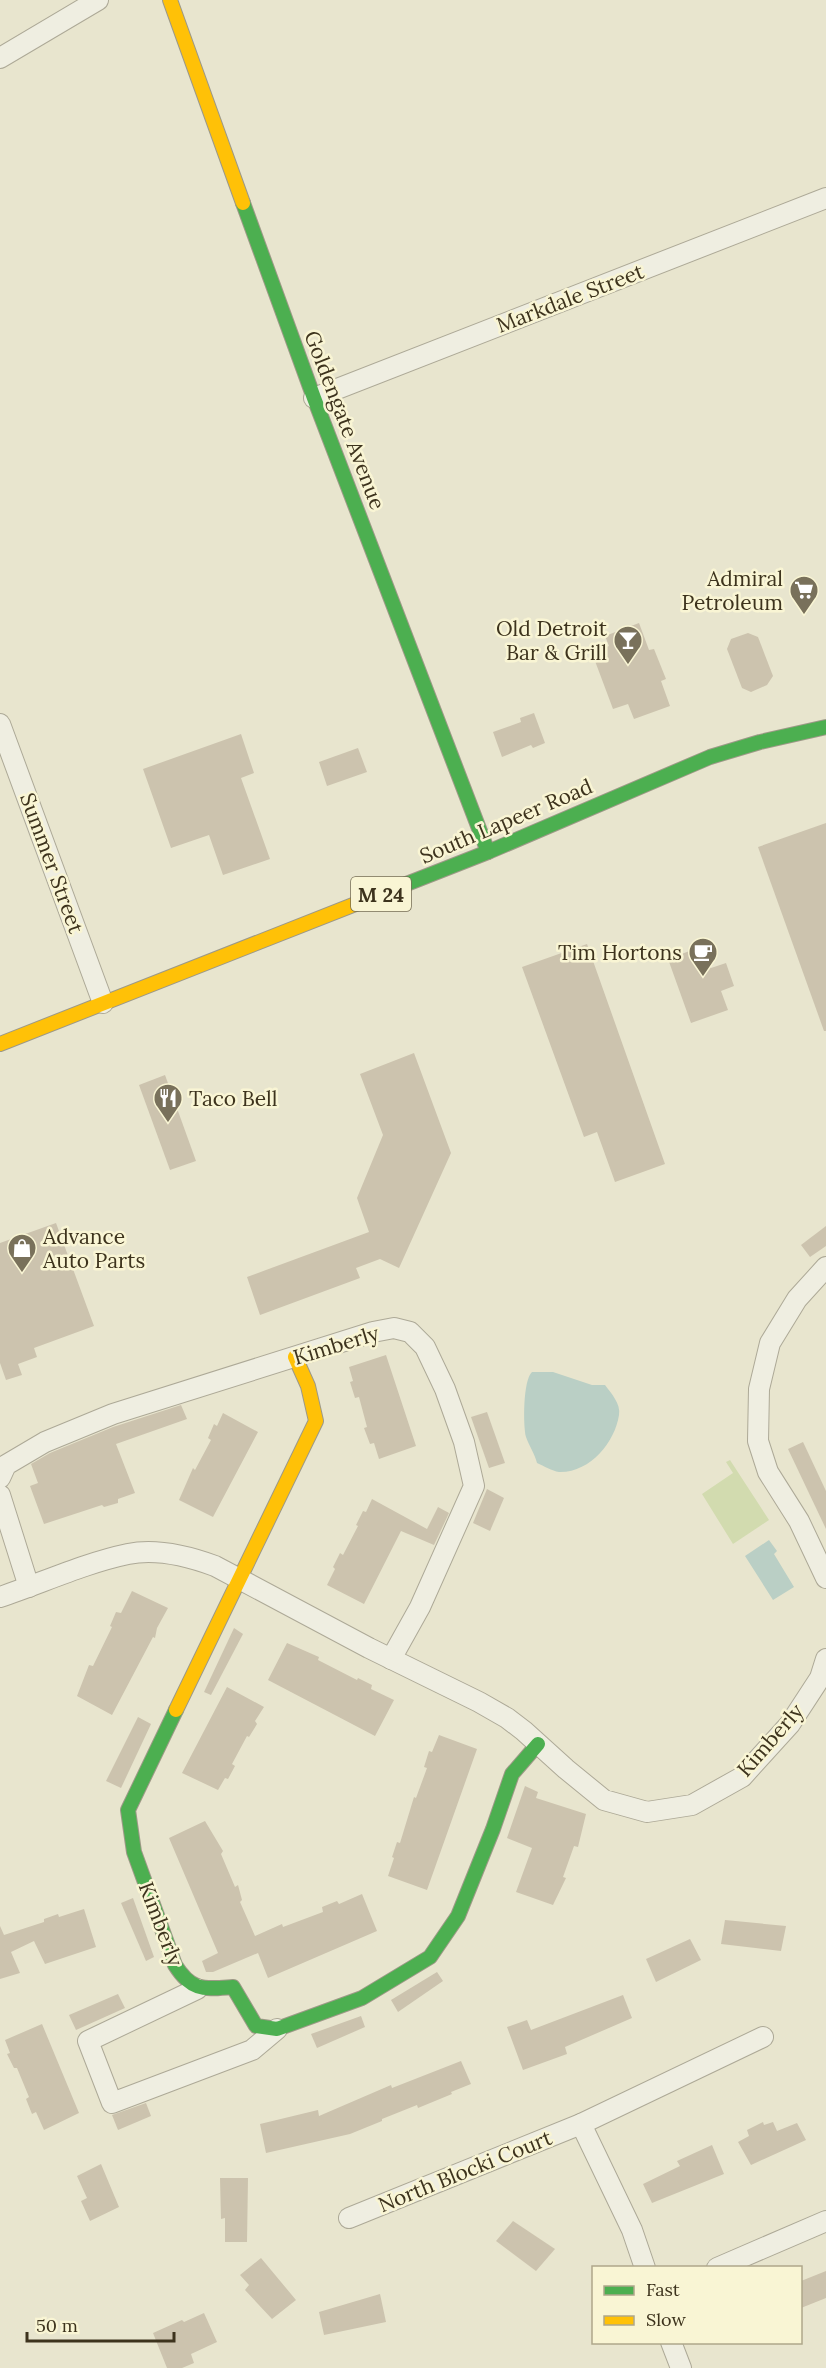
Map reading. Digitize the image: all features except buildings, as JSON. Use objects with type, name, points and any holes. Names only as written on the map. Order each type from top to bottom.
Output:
[{"type":"street","points":[[0,58],[98,0]]},
{"type":"street","name":"Goldengate Avenue","points":[[170,0],[314,398],[488,852]]},
{"type":"street","name":"Markdale Street","points":[[314,398],[826,198]]},
{"type":"street","name":"South Lapeer Road","points":[[760,742],[807,716]]},
{"type":"street","name":"Summer Street","points":[[0,724],[103,1003]]},
{"type":"street","name":"South Lapeer Road","points":[[0,1044],[488,852],[710,757],[760,742],[826,727]]},
{"type":"street","points":[[826,1267],[797,1299],[770,1343],[759,1389],[758,1441],[768,1472],[799,1521],[826,1578]]},
{"type":"street","name":"Kimberly","points":[[0,1478],[6,1465],[45,1442],[113,1414],[373,1332],[394,1328],[410,1332],[425,1347],[445,1389],[465,1442],[474,1486],[420,1608],[391,1659]]},
{"type":"street","points":[[240,1579],[316,1421],[308,1386],[295,1357]]},
{"type":"street","points":[[0,1495],[29,1587]]},
{"type":"street","name":"Kimberly","points":[[0,1597],[130,1554],[165,1553],[192,1557],[215,1566],[391,1659],[498,1712],[604,1800],[647,1812],[692,1805],[742,1778],[790,1724],[819,1678],[826,1659]]},
{"type":"street","name":"Kimberly","points":[[240,1579],[128,1810],[134,1852],[175,1965],[182,1978],[197,1989],[233,1987],[245,2004],[255,2026],[277,2029]]},
{"type":"street","points":[[197,1989],[88,2041],[112,2103],[252,2050],[277,2029],[362,1998],[430,1957],[458,1916],[512,1774],[538,1744]]},
{"type":"street","name":"North Blocki Court","points":[[349,2218],[581,2124],[763,2037]]},
{"type":"street","points":[[581,2124],[632,2230],[644,2266]]},
{"type":"street","points":[[722,2266],[826,2221]]},
{"type":"street","points":[[672,2344],[681,2368]]},
{"type":"green space","points":[[730,1460],[769,1520],[733,1544],[702,1494],[733,1473],[726,1462]]},
{"type":"shaded area","points":[[532,1372],[553,1372],[592,1385],[605,1385],[613,1395],[619,1411],[617,1425],[606,1445],[591,1462],[570,1471],[559,1472],[537,1463],[526,1437],[524,1423],[525,1393]]},
{"type":"shaded area","points":[[769,1540],[777,1551],[774,1554],[794,1587],[773,1600],[745,1556]]},
{"type":"traffic: fast","points":[[243,203],[314,398],[488,852]]},
{"type":"traffic: fast","points":[[386,892],[488,852],[710,757],[760,742],[826,727]]},
{"type":"traffic: fast","points":[[176,1710],[128,1810],[134,1852],[175,1965],[181,1974],[200,1987],[233,1987],[256,2026],[277,2029],[362,1998],[430,1957],[458,1916],[512,1774],[538,1744]]},
{"type":"traffic: slow","points":[[170,0],[243,203]]},
{"type":"traffic: slow","points":[[0,1044],[386,892]]},
{"type":"traffic: slow","points":[[176,1710],[316,1421],[308,1386],[295,1357]]},
{"type":"place","name":"Admiral Petroleum","points":[[804,616]]},
{"type":"place","name":"Old Detroit Bar & Grill","points":[[628,666]]},
{"type":"place","name":"Tim Hortons","points":[[703,978]]},
{"type":"place","name":"Taco Bell","points":[[168,1124]]},
{"type":"place","name":"Advance Auto Parts","points":[[22,1274]]}]
